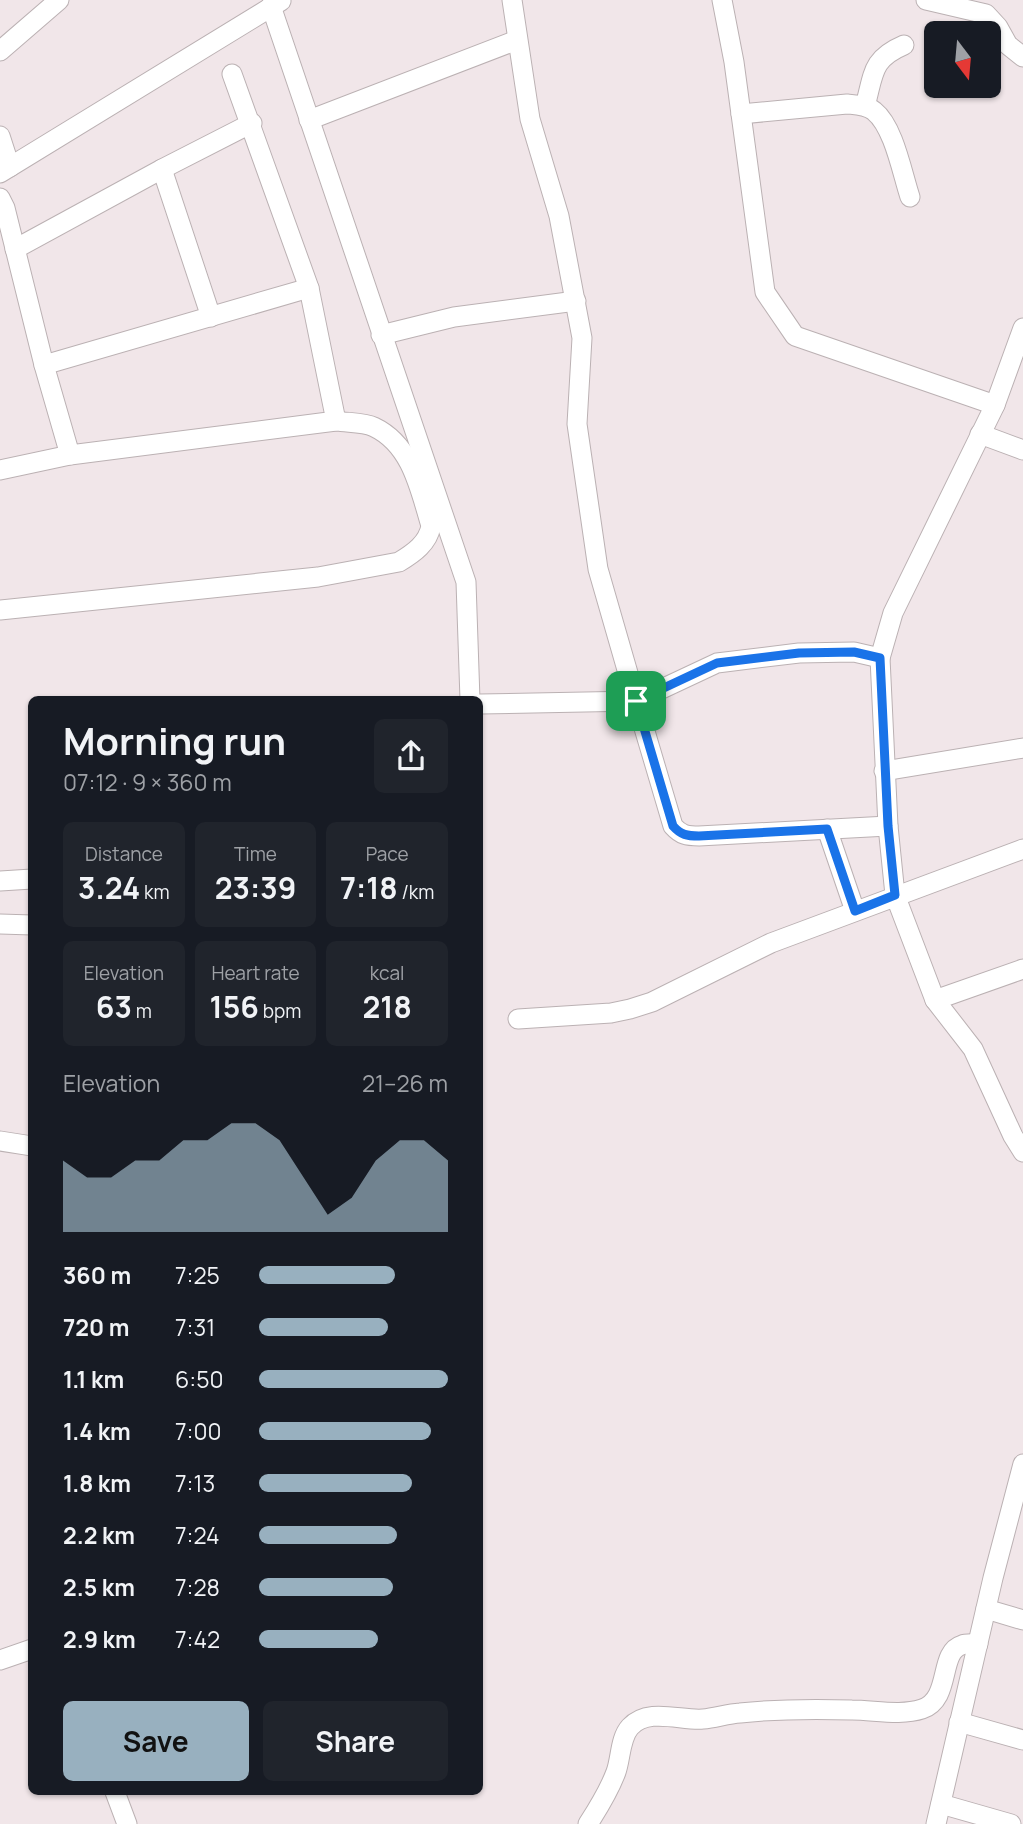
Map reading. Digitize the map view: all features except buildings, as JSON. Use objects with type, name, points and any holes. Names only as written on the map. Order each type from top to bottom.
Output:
[{"type":"street","points":[[0,51],[59,0]]},
{"type":"street","points":[[512,0],[530,119],[559,216],[582,338],[577,424],[598,569],[673,826],[687,836],[888,826]]},
{"type":"street","points":[[722,0],[741,114],[765,292],[795,336],[995,405]]},
{"type":"street","points":[[926,0],[986,15],[998,27],[1008,45],[1023,57]]},
{"type":"street","points":[[0,136],[5,170],[277,3],[309,120],[466,582],[470,696]]},
{"type":"street","points":[[309,120],[517,40]]},
{"type":"street","points":[[864,106],[878,61],[887,52],[904,45]]},
{"type":"street","points":[[232,74],[252,123],[309,288],[336,421]]},
{"type":"street","points":[[741,114],[847,104],[864,106],[874,111],[884,123],[910,197]]},
{"type":"street","points":[[15,249],[252,123]]},
{"type":"street","points":[[162,169],[211,317]]},
{"type":"street","points":[[0,198],[5,208],[44,365],[70,455]]},
{"type":"street","points":[[44,365],[309,288]]},
{"type":"street","points":[[381,335],[454,317],[576,301]]},
{"type":"street","points":[[1023,328],[995,405],[893,613],[880,658],[884,771],[895,895],[935,1000],[973,1049],[1023,1152]]},
{"type":"street","points":[[0,470],[70,455],[336,421],[372,426],[391,437],[407,456],[431,526],[429,537],[411,555],[399,562],[317,576],[0,610]]},
{"type":"street","points":[[980,434],[1023,450]]},
{"type":"street","points":[[483,704],[636,701],[717,663],[799,653],[854,652],[880,658]]},
{"type":"street","points":[[884,771],[1023,748]]},
{"type":"street","points":[[827,829],[855,911]]},
{"type":"street","points":[[518,1019],[611,1013],[652,1002],[771,943],[1023,849]]},
{"type":"street","points":[[0,881],[28,879]]},
{"type":"street","points":[[0,924],[28,925]]},
{"type":"street","points":[[935,1000],[1023,969]]},
{"type":"street","points":[[0,1141],[28,1145]]},
{"type":"street","points":[[936,1824],[1023,1464]]},
{"type":"street","points":[[986,1609],[1023,1620]]},
{"type":"street","points":[[588,1824],[604,1801],[616,1771],[624,1736],[635,1723],[669,1716],[690,1720],[739,1713],[923,1709],[935,1700],[942,1688],[950,1657],[956,1648],[963,1644],[978,1644]]},
{"type":"street","points":[[0,1660],[28,1650]]},
{"type":"street","points":[[959,1722],[1023,1740]]},
{"type":"street","points":[[116,1795],[127,1824]]},
{"type":"street","points":[[941,1804],[1011,1824]]},
{"type":"route","points":[[854,652],[880,658],[884,771],[895,895],[855,911],[827,829],[699,836],[680,833],[673,826],[636,701],[717,663],[799,653],[854,652]]}]
